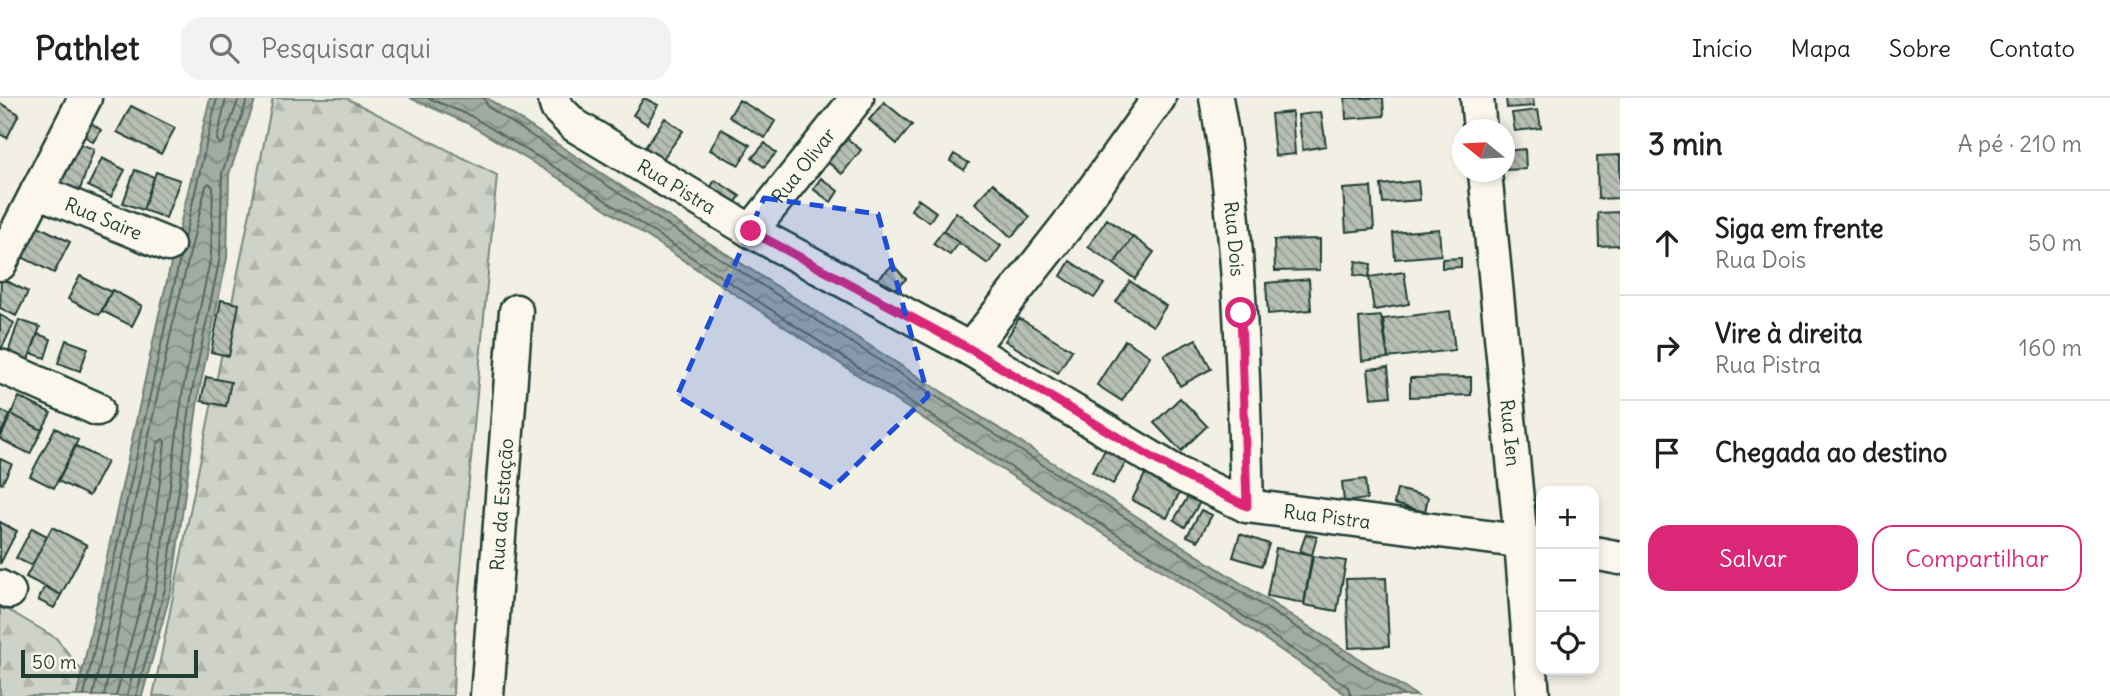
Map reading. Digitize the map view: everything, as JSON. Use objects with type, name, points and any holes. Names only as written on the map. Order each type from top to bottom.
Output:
[{"type":"street","points":[[0,264],[85,98]]},
{"type":"street","name":"Rua Pistra","points":[[554,98],[557,108],[574,125],[751,231],[970,349],[1180,474],[1247,506],[1531,543]]},
{"type":"street","name":"Rua Olivar","points":[[751,231],[857,98]]},
{"type":"street","points":[[970,349],[1073,218],[1159,98]]},
{"type":"street","name":"Rua Dois","points":[[1216,98],[1227,156],[1241,313],[1247,506]]},
{"type":"street","points":[[1477,98],[1479,119]]},
{"type":"street","name":"Rua Ien","points":[[1486,182],[1531,543],[1533,696]]},
{"type":"street","name":"Rua Saire","points":[[37,191],[168,245]]},
{"type":"street","name":"Rua da Estação","points":[[487,696],[516,311]]},
{"type":"street","points":[[0,366],[97,409]]},
{"type":"street","points":[[1599,554],[1620,558]]},
{"type":"highlighted area","points":[[764,198],[878,214],[928,396],[832,488],[677,396]]},
{"type":"green space","points":[[273,98],[346,98],[497,175],[455,634],[453,696],[153,696]]},
{"type":"green space","points":[[0,605],[56,638],[82,671],[77,696],[0,696]]},
{"type":"water","points":[[210,98],[256,98],[229,174],[227,258],[199,392],[172,587],[142,696],[77,696],[158,319]]},
{"type":"water","points":[[410,98],[487,98],[1417,696],[1348,696],[1193,590],[982,457],[560,179],[467,123]]},
{"type":"building","points":[[644,98],[658,105],[647,124],[633,115]]},
{"type":"building","points":[[1345,98],[1383,98],[1384,116],[1346,119]]},
{"type":"building","points":[[1506,98],[1533,98],[1534,106],[1507,108]]},
{"type":"building","points":[[739,100],[775,121],[765,138],[729,117]]},
{"type":"building","points":[[884,102],[912,125],[897,144],[869,120]]},
{"type":"building","points":[[0,103],[19,114],[7,138],[0,134]]},
{"type":"building","points":[[131,106],[175,128],[161,154],[117,132]]},
{"type":"building","points":[[1538,110],[1541,128],[1515,131],[1512,113]]},
{"type":"building","points":[[1292,112],[1295,154],[1275,156],[1271,114]]},
{"type":"building","points":[[1321,112],[1326,146],[1303,150],[1298,115]]},
{"type":"building","points":[[82,117],[101,130],[93,142],[74,128]]},
{"type":"building","points":[[665,118],[683,131],[659,164],[642,152]]},
{"type":"building","points":[[721,129],[750,145],[739,165],[710,150]]},
{"type":"building","points":[[843,135],[861,150],[842,174],[824,159]]},
{"type":"building","points":[[66,139],[94,149],[78,195],[50,185]]},
{"type":"building","points":[[765,143],[776,153],[764,167],[752,158]]},
{"type":"building","points":[[1525,149],[1526,169],[1515,170],[1515,150]]},
{"type":"building","points":[[954,154],[969,163],[964,170],[950,161]]},
{"type":"building","points":[[1620,155],[1620,198],[1598,199],[1597,156]]},
{"type":"building","points":[[102,158],[125,170],[111,197],[88,186]]},
{"type":"building","points":[[135,170],[154,177],[143,210],[123,203]]},
{"type":"building","points":[[156,172],[180,180],[166,218],[143,210]]},
{"type":"building","points":[[821,178],[838,191],[831,202],[813,189]]},
{"type":"building","points":[[715,180],[740,196],[730,211],[706,195]]},
{"type":"building","points":[[1418,181],[1420,200],[1383,203],[1381,185]]},
{"type":"building","points":[[993,183],[1030,217],[1011,237],[975,203]]},
{"type":"building","points":[[1371,187],[1374,229],[1346,232],[1343,189]]},
{"type":"building","points":[[918,199],[936,212],[929,222],[911,210]]},
{"type":"building","points":[[956,212],[1001,246],[988,264],[943,231]]},
{"type":"building","points":[[1620,212],[1620,245],[1599,246],[1598,213]]},
{"type":"building","points":[[1107,219],[1133,237],[1114,264],[1088,247]]},
{"type":"building","points":[[34,224],[70,242],[54,273],[18,255]]},
{"type":"building","points":[[1439,229],[1441,255],[1395,259],[1393,233]]},
{"type":"building","points":[[943,231],[959,243],[950,255],[933,244]]},
{"type":"building","points":[[1133,237],[1154,252],[1135,279],[1114,264]]},
{"type":"building","points":[[1320,239],[1320,270],[1275,271],[1274,240]]},
{"type":"building","points":[[1461,258],[1461,267],[1442,268],[1442,259]]},
{"type":"building","points":[[1070,261],[1104,284],[1094,298],[1061,276]]},
{"type":"building","points":[[1356,261],[1371,264],[1369,277],[1354,275]]},
{"type":"building","points":[[893,265],[906,279],[889,295],[875,281]]},
{"type":"building","points":[[1404,272],[1409,304],[1374,310],[1369,277]]},
{"type":"building","points":[[80,276],[111,292],[99,315],[68,299]]},
{"type":"building","points":[[1,278],[28,292],[16,316],[0,308]]},
{"type":"building","points":[[1309,279],[1311,310],[1268,314],[1266,283]]},
{"type":"building","points":[[1130,281],[1166,306],[1153,326],[1116,302]]},
{"type":"building","points":[[112,290],[142,306],[132,326],[102,311]]},
{"type":"building","points":[[221,300],[239,304],[229,356],[211,352]]},
{"type":"building","points":[[1450,311],[1455,350],[1388,358],[1383,319]]},
{"type":"building","points":[[0,315],[14,323],[2,348],[0,347]]},
{"type":"building","points":[[1381,316],[1388,358],[1362,361],[1359,318]]},
{"type":"building","points":[[1019,318],[1072,350],[1058,373],[1005,341]]},
{"type":"building","points":[[19,320],[40,327],[28,360],[8,353]]},
{"type":"building","points":[[38,334],[51,339],[45,358],[31,353]]},
{"type":"building","points":[[1196,339],[1211,369],[1180,386],[1164,355]]},
{"type":"building","points":[[66,340],[88,348],[80,371],[58,363]]},
{"type":"building","points":[[1125,340],[1150,356],[1122,401],[1097,385]]},
{"type":"building","points":[[1388,367],[1391,396],[1371,398],[1368,369]]},
{"type":"building","points":[[206,377],[231,382],[226,406],[201,401]]},
{"type":"building","points":[[1471,377],[1471,395],[1410,397],[1410,378]]},
{"type":"building","points":[[19,397],[51,413],[42,430],[11,414]]},
{"type":"building","points":[[1180,398],[1207,426],[1181,451],[1154,423]]},
{"type":"building","points":[[0,410],[10,415],[0,435]]},
{"type":"building","points":[[11,414],[42,430],[30,454],[0,439]]},
{"type":"building","points":[[55,428],[78,440],[54,488],[30,476]]},
{"type":"building","points":[[76,446],[107,462],[89,496],[58,481]]},
{"type":"building","points":[[1106,448],[1127,461],[1113,484],[1092,472]]},
{"type":"building","points":[[0,459],[12,464],[2,484],[0,483]]},
{"type":"building","points":[[1145,474],[1180,492],[1167,518],[1132,500]]},
{"type":"building","points":[[1365,479],[1367,499],[1344,502],[1342,482]]},
{"type":"building","points":[[1397,489],[1428,497],[1425,512],[1394,504]]},
{"type":"building","points":[[1189,495],[1200,502],[1185,527],[1174,520]]},
{"type":"building","points":[[1201,510],[1212,515],[1198,541],[1187,536]]},
{"type":"building","points":[[0,522],[17,531],[0,564]]},
{"type":"building","points":[[52,527],[87,545],[61,595],[26,577]]},
{"type":"building","points":[[32,528],[47,536],[32,566],[16,558]]},
{"type":"building","points":[[1240,534],[1269,544],[1262,566],[1233,557]]},
{"type":"building","points":[[1306,534],[1317,537],[1312,555],[1300,551]]},
{"type":"building","points":[[1276,548],[1312,555],[1304,603],[1267,596]]},
{"type":"building","points":[[1313,556],[1346,561],[1337,611],[1304,605]]},
{"type":"building","points":[[1386,578],[1389,646],[1349,648],[1346,579]]},
{"type":"building","points":[[45,586],[61,595],[54,608],[38,600]]},
{"type":"route","points":[[751,231],[970,349],[1180,474],[1247,506],[1241,313]]}]
